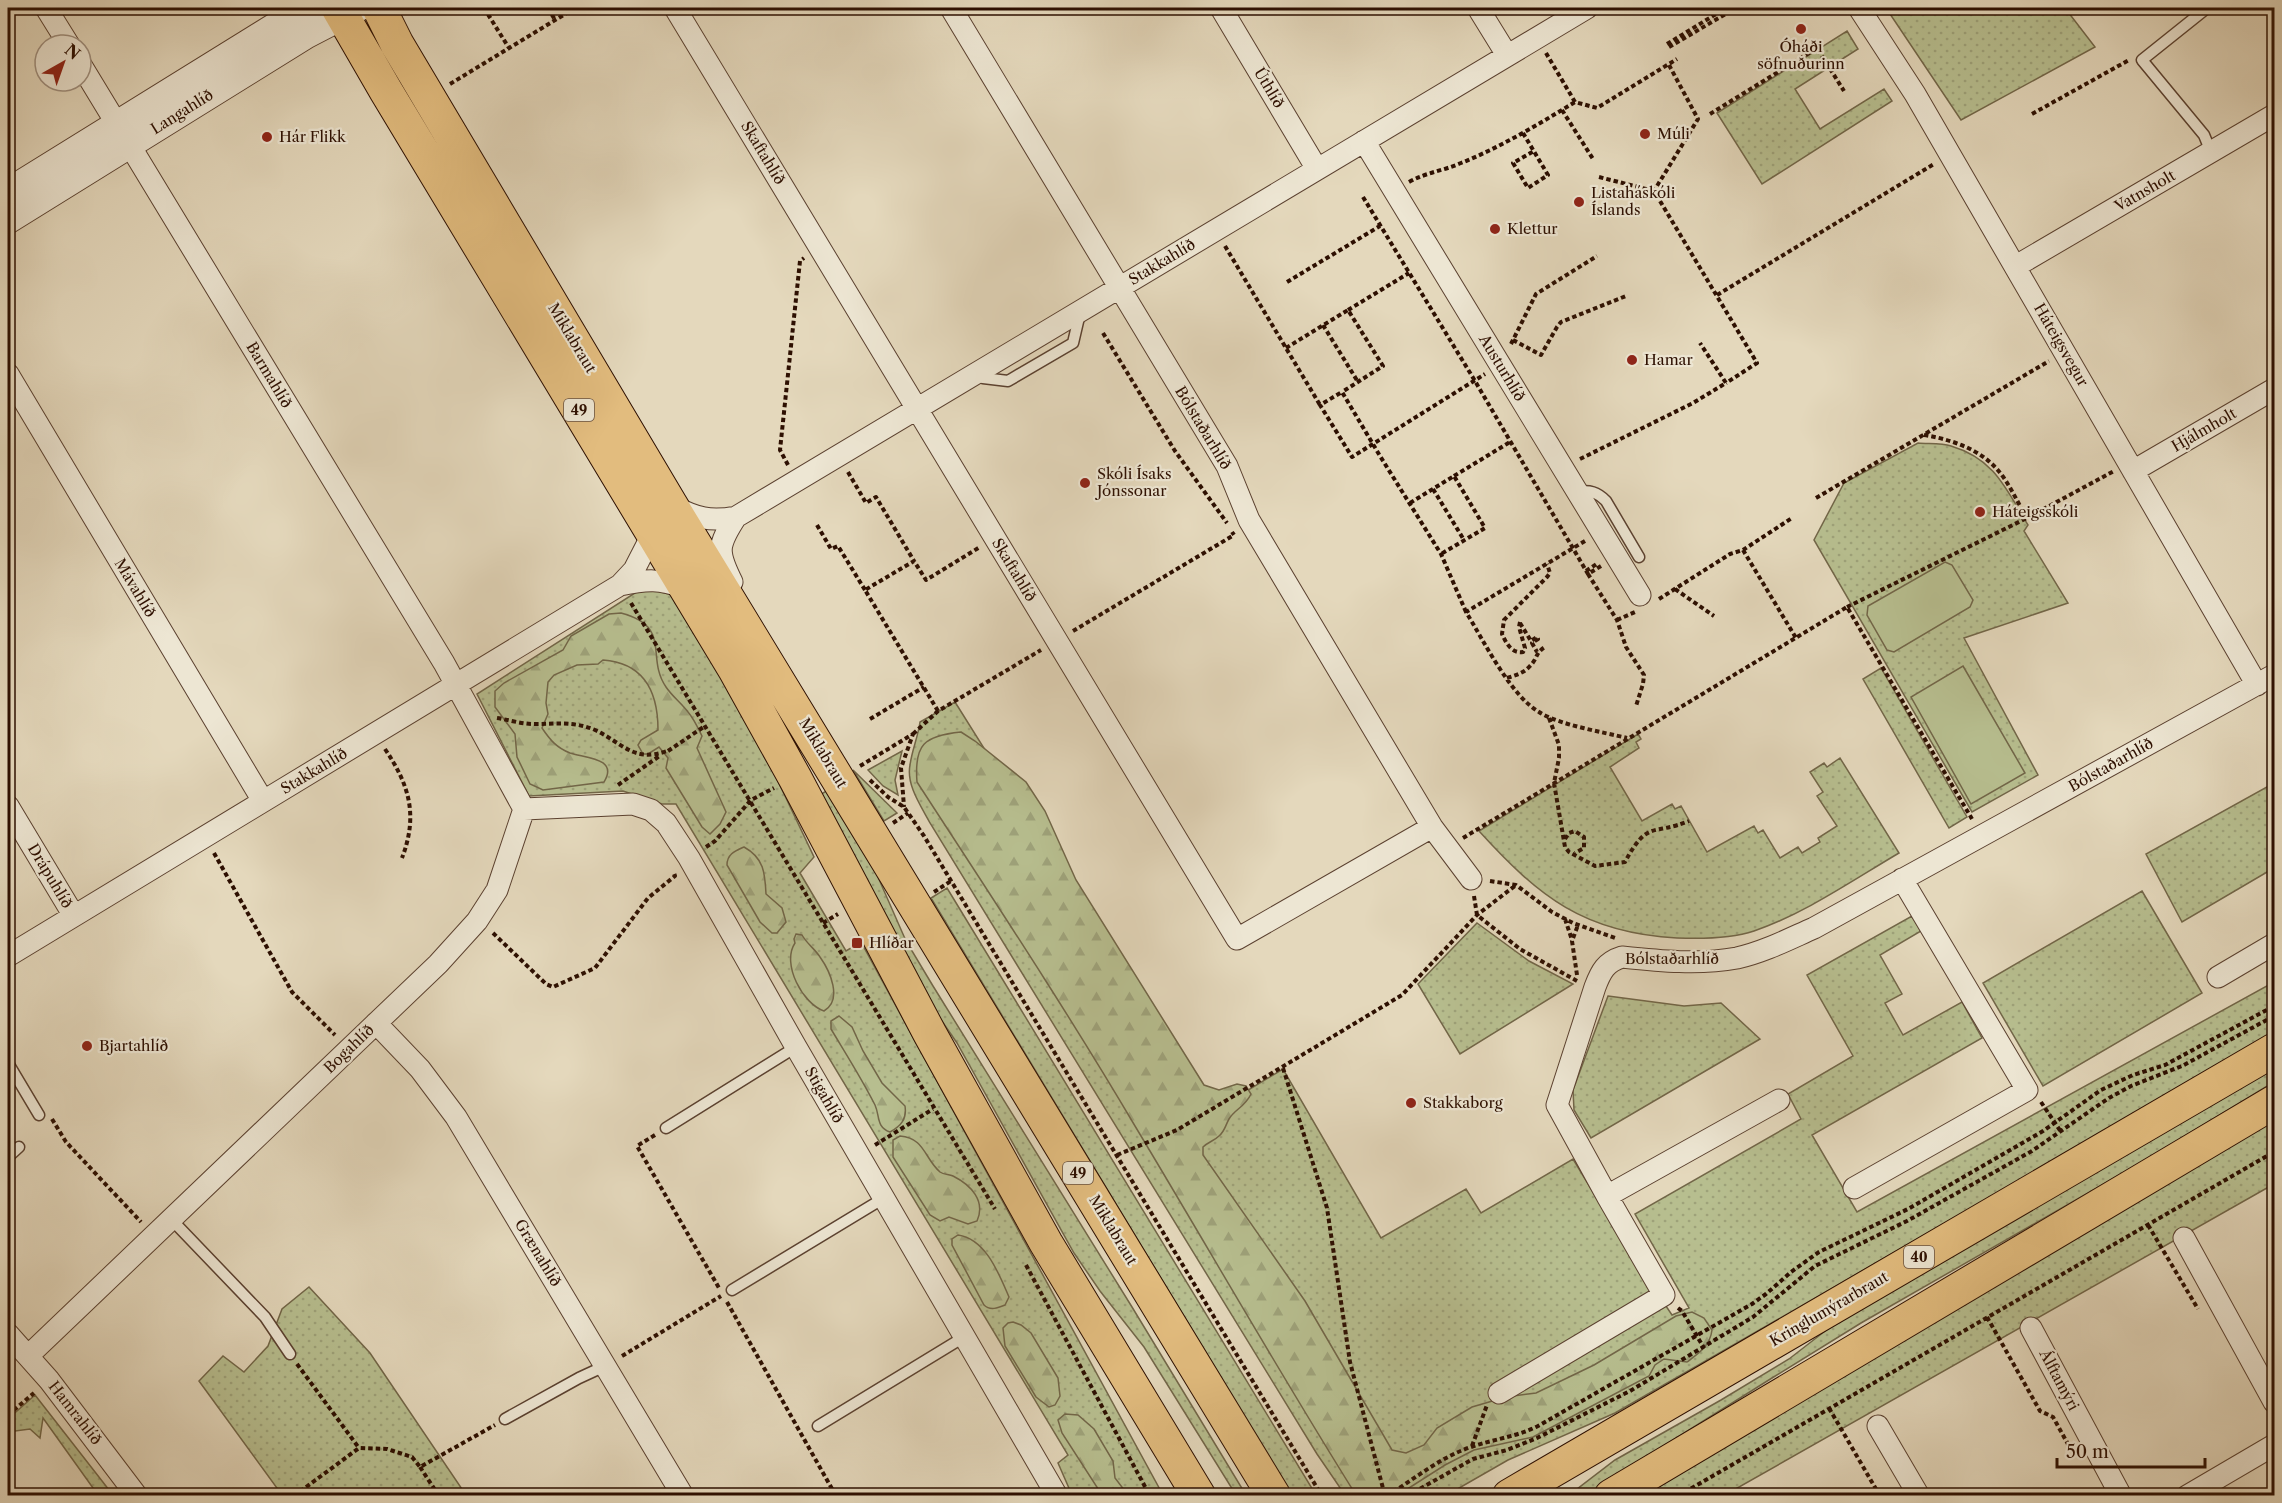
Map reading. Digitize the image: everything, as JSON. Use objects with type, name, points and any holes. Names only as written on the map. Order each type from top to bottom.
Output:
[{"type":"main road","name":"Miklabraut","points":[[379,8],[403,54],[671,505],[1274,1491]]},
{"type":"main road","name":"Miklabraut","points":[[346,10],[686,588],[795,778],[930,1034],[1046,1243],[1199,1496]]},
{"type":"main road","name":"Kringlumýrarbraut","points":[[1509,1496],[2274,1050]]},
{"type":"main road","points":[[1611,1496],[2274,1102]]},
{"type":"street","points":[[46,8],[62,33]]},
{"type":"street","name":"Langahlíð","points":[[8,220],[122,134],[305,8]]},
{"type":"street","name":"Skaftahlíð","points":[[675,8],[1237,939],[1432,827]]},
{"type":"street","name":"Bólstaðarhlíð","points":[[951,8],[1227,466],[1249,520],[1432,827],[1471,879]]},
{"type":"street","name":"Úthlíð","points":[[1221,8],[1317,169]]},
{"type":"street","points":[[1478,8],[1507,56]]},
{"type":"street","name":"Stakkahlíð","points":[[671,505],[695,517],[720,520],[736,517],[1587,8]]},
{"type":"street","name":"Háteigsvegur","points":[[1859,8],[1916,94],[2131,467],[2270,679]]},
{"type":"street","name":"Langahlíð","points":[[8,192],[122,134],[306,35],[346,10]]},
{"type":"street","name":"Barmahlíð","points":[[93,85],[457,684]]},
{"type":"street","name":"Vatnsholt","points":[[2016,266],[2274,115]]},
{"type":"street","name":"Austurhlíð","points":[[1364,141],[1578,492],[1610,557],[1647,601]]},
{"type":"street","name":"Mávahlíð","points":[[8,374],[263,801]]},
{"type":"street","name":"Hjálmholt","points":[[2131,467],[2274,388]]},
{"type":"street","points":[[736,517],[720,547],[721,561],[742,602],[764,656]]},
{"type":"street","name":"Stakkahlíð","points":[[623,590],[653,533]]},
{"type":"street","name":"Stakkahlíð","points":[[8,956],[457,684],[623,590],[640,581],[661,580],[686,588]]},
{"type":"street","name":"Bólstaðarhlíð","points":[[1664,1295],[1557,1105],[1595,987],[1601,971],[1610,961],[1622,957],[1705,962],[1769,949],[1814,928],[2270,679]]},
{"type":"street","points":[[457,684],[524,809]]},
{"type":"street","name":"Stigahlíð","points":[[524,809],[633,804],[651,810],[666,823],[689,858],[1057,1496]]},
{"type":"street","name":"Drápuhlíð","points":[[8,806],[74,916]]},
{"type":"street","name":"Bogahlíð","points":[[28,1356],[438,964],[477,921],[497,890],[524,809]]},
{"type":"street","points":[[1854,1188],[2026,1090],[1902,879]]},
{"type":"street","points":[[2218,977],[2274,944]]},
{"type":"street","name":"Grænahlíð","points":[[376,1023],[420,1069],[456,1117],[683,1496]]},
{"type":"street","points":[[1607,1196],[1779,1100]]},
{"type":"street","points":[[2184,1238],[2274,1401]]},
{"type":"street","points":[[1499,1394],[1664,1295]]},
{"type":"street","name":"Álftamýri","points":[[2031,1328],[2121,1496]]},
{"type":"street","name":"Hamrahlíð","points":[[8,1334],[98,1442],[137,1496]]},
{"type":"street","points":[[1878,1426],[1919,1496]]},
{"type":"street","points":[[2187,1496],[2274,1445]]},
{"type":"lane","points":[[2207,8],[2142,60],[2204,135],[2211,152]]},
{"type":"lane","points":[[1578,492],[1590,490],[1606,501],[1639,557]]},
{"type":"lane","points":[[666,1128],[796,1047]]},
{"type":"lane","points":[[8,1063],[39,1115]]},
{"type":"lane","points":[[8,1157],[19,1147]]},
{"type":"lane","points":[[732,1290],[884,1198]]},
{"type":"lane","points":[[171,1219],[265,1317],[290,1354]]},
{"type":"lane","points":[[818,1426],[964,1337]]},
{"type":"lane","points":[[505,1419],[604,1366]]},
{"type":"path","points":[[484,8],[509,48]]},
{"type":"path","points":[[548,8],[555,20]]},
{"type":"path","points":[[449,85],[575,8]]},
{"type":"path","points":[[1726,8],[1668,46],[1736,8]]},
{"type":"path","points":[[1536,38],[1575,102],[1597,108],[1677,59]]},
{"type":"path","points":[[1710,114],[1817,48],[1844,92]]},
{"type":"path","points":[[2032,114],[2129,60]]},
{"type":"path","points":[[1654,191],[1698,119],[1669,65]]},
{"type":"path","points":[[1394,191],[1425,173],[1460,164],[1523,133],[1575,102]]},
{"type":"path","points":[[1562,110],[1593,159]]},
{"type":"path","points":[[1523,133],[1534,151],[1548,175],[1528,188],[1513,163],[1534,151]]},
{"type":"path","points":[[1717,295],[1951,154]]},
{"type":"path","points":[[1563,467],[1693,403],[1757,363],[1654,191],[1599,177]]},
{"type":"path","points":[[1363,197],[1617,621],[1626,647],[1644,675],[1636,706]]},
{"type":"path","points":[[1287,282],[1380,226]]},
{"type":"path","points":[[1215,230],[1352,457],[1500,365],[1536,294],[1597,256]]},
{"type":"path","points":[[797,481],[780,450],[800,261],[820,247]]},
{"type":"path","points":[[1286,348],[1409,273]]},
{"type":"path","points":[[1513,340],[1541,355],[1562,322],[1626,296]]},
{"type":"path","points":[[1320,405],[1383,366],[1348,310]]},
{"type":"path","points":[[1323,325],[1358,382]]},
{"type":"path","points":[[1103,333],[1175,451],[1222,514],[1234,535],[938,711],[913,734],[858,764],[869,779],[908,813],[1322,1496]]},
{"type":"path","points":[[1700,343],[1726,383]]},
{"type":"path","points":[[1816,498],[2066,351]]},
{"type":"path","points":[[1342,392],[1441,554],[1466,612],[1520,697],[1548,717],[1628,738]]},
{"type":"path","points":[[1923,435],[1954,442],[1968,448],[1996,467],[2027,518]]},
{"type":"path","points":[[1410,503],[1510,442]]},
{"type":"path","points":[[838,457],[866,503],[876,497],[926,580],[995,538]]},
{"type":"path","points":[[1447,848],[1847,607],[2131,467]]},
{"type":"path","points":[[1441,554],[1485,528],[1454,476]]},
{"type":"path","points":[[1433,489],[1464,540]]},
{"type":"path","points":[[1617,621],[1647,601],[1675,589],[1730,554],[1743,550],[1792,518]]},
{"type":"path","points":[[816,525],[831,549],[838,546],[938,711]]},
{"type":"path","points":[[1466,612],[1592,537]]},
{"type":"path","points":[[1743,550],[1796,638]]},
{"type":"path","points":[[1587,572],[1610,557]]},
{"type":"path","points":[[1587,572],[1610,557]]},
{"type":"path","points":[[865,590],[914,561]]},
{"type":"path","points":[[1537,651],[1532,643],[1538,639],[1537,637],[1531,641],[1520,622],[1519,627],[1525,648],[1523,652],[1518,653],[1512,650],[1505,642],[1502,627],[1511,611],[1550,573],[1546,564]]},
{"type":"path","points":[[1675,589],[1714,616]]},
{"type":"path","points":[[623,590],[751,800],[933,1109],[999,1215]]},
{"type":"path","points":[[1847,607],[1972,819]]},
{"type":"path","points":[[1507,678],[1523,673],[1531,666],[1537,651],[1545,646]]},
{"type":"path","points":[[870,719],[924,687]]},
{"type":"path","points":[[1548,717],[1559,745],[1554,783],[1564,842],[1569,852],[1595,866],[1625,862],[1634,845],[1649,831],[1677,826],[1689,821]]},
{"type":"path","points":[[480,728],[495,718],[532,724],[565,723],[594,730],[637,754],[658,755],[668,751]]},
{"type":"path","points":[[609,790],[705,726]]},
{"type":"path","points":[[375,734],[396,765],[408,792],[411,820],[402,858]]},
{"type":"path","points":[[903,807],[901,768],[913,734]]},
{"type":"path","points":[[700,851],[715,840],[751,800],[778,787]]},
{"type":"path","points":[[890,825],[908,813]]},
{"type":"path","points":[[1564,842],[1565,837],[1575,831],[1584,837],[1584,848],[1574,853]]},
{"type":"path","points":[[205,837],[292,992],[339,1040]]},
{"type":"path","points":[[493,933],[546,984],[553,987],[561,985],[594,968],[648,898],[675,876],[673,867]]},
{"type":"path","points":[[1471,879],[1516,885],[1551,912],[1605,935]]},
{"type":"path","points":[[932,894],[951,881]]},
{"type":"path","points":[[1117,1155],[1177,1130],[1402,995],[1477,915],[1516,885]]},
{"type":"path","points":[[823,924],[842,912]]},
{"type":"path","points":[[1477,915],[1520,949],[1578,982],[1572,941],[1565,918]]},
{"type":"path","points":[[1572,941],[1578,925]]},
{"type":"path","points":[[1283,1068],[1327,1208],[1350,1362],[1386,1496],[1447,1458],[1471,1447],[1510,1438],[1538,1426],[1766,1294],[1819,1252],[1908,1209],[2055,1124],[2087,1099],[2109,1086],[2133,1075],[2165,1065],[2274,1006]]},
{"type":"path","points":[[1407,1496],[1473,1459],[1507,1450],[1630,1391],[1754,1317],[1815,1266],[1906,1221],[2032,1151],[2124,1090],[2182,1066],[2274,1016]]},
{"type":"path","points":[[2026,1090],[2044,1105],[2061,1132]]},
{"type":"path","points":[[859,1155],[933,1109]]},
{"type":"path","points":[[39,1115],[52,1119],[66,1142],[154,1236]]},
{"type":"path","points":[[1680,1495],[2274,1152]]},
{"type":"path","points":[[1021,1256],[1150,1496]]},
{"type":"path","points":[[604,1366],[732,1290]]},
{"type":"path","points":[[1664,1295],[1682,1311],[1704,1348]]},
{"type":"path","points":[[1987,1317],[2040,1411],[2053,1417],[2074,1456]]},
{"type":"path","points":[[290,1354],[359,1448]]},
{"type":"path","points":[[8,1416],[38,1390]]},
{"type":"path","points":[[1471,1447],[1487,1403],[1499,1394]]},
{"type":"path","points":[[1830,1408],[1880,1496]]},
{"type":"path","points":[[420,1467],[505,1419]]},
{"type":"path","points":[[294,1496],[359,1448],[387,1449],[412,1457],[439,1496]]},
{"type":"green space","points":[[1886,8],[2065,8],[2095,47],[1961,120]]},
{"type":"green space","points":[[1847,31],[1858,49],[1795,89],[1820,129],[1884,89],[1892,101],[1762,184],[1717,113]]},
{"type":"green space","points":[[1918,443],[1951,446],[1966,452],[1989,467],[2006,488],[2028,525],[2024,531],[2068,603],[1964,638],[2038,775],[1972,812],[1814,540],[1844,483]]},
{"type":"green space","points":[[1945,562],[1952,565],[1973,600],[1970,607],[1894,652],[1887,650],[1867,615],[1868,606]]},
{"type":"green space","points":[[638,591],[657,591],[677,596],[766,756],[814,857],[800,873],[846,951],[861,942],[1163,1495],[1072,1495],[1058,1463],[1068,1455],[676,804],[662,804],[623,791],[529,796],[477,694]]},
{"type":"green space","points":[[621,613],[637,619],[653,634],[660,675],[668,690],[692,718],[702,736],[697,748],[726,812],[720,824],[710,834],[702,827],[666,768],[668,758],[659,747],[648,754],[643,754],[638,745],[641,740],[658,730],[657,716],[655,703],[646,682],[629,667],[603,660],[598,664],[577,665],[554,675],[548,682],[546,703],[548,714],[542,728],[561,749],[598,760],[604,764],[607,774],[604,782],[543,790],[530,784],[517,757],[515,734],[495,707],[495,691],[504,683],[563,650],[571,636],[609,614]]},
{"type":"green space","points":[[1963,666],[2025,773],[1971,804],[1911,697]]},
{"type":"green space","points":[[1881,668],[1967,817],[1949,828],[1863,679]]},
{"type":"green space","points":[[955,702],[1212,1112],[1283,1069],[1381,1238],[1466,1189],[1481,1213],[1573,1159],[1625,1245],[1672,1315],[1689,1308],[1635,1214],[1801,1119],[1788,1094],[1853,1056],[1807,975],[1912,916],[1921,931],[1880,955],[1902,994],[1885,1003],[1903,1035],[1962,1002],[1982,1038],[1812,1135],[1857,1212],[2274,982],[2274,1034],[1615,1413],[1508,1460],[1447,1495],[1345,1495],[1317,1454],[930,823],[912,788],[909,773],[920,722]]},
{"type":"green space","points":[[961,732],[1026,782],[1045,811],[1076,880],[1204,1085],[1219,1090],[1237,1084],[1246,1086],[1251,1094],[1231,1116],[1221,1134],[1203,1147],[1203,1155],[1305,1301],[1392,1450],[1406,1453],[1424,1445],[1437,1428],[1472,1407],[1506,1397],[1536,1393],[1594,1365],[1676,1316],[1692,1312],[1704,1318],[1712,1330],[1703,1349],[1687,1362],[1664,1359],[1655,1365],[1649,1376],[1533,1437],[1474,1450],[1445,1465],[1398,1495],[1356,1495],[1082,1039],[917,782],[917,759],[924,744],[938,736]]},
{"type":"green space","points":[[1638,734],[1641,739],[1636,742],[1639,748],[1610,767],[1642,821],[1672,804],[1675,809],[1681,806],[1707,852],[1754,826],[1758,833],[1763,830],[1780,858],[1798,847],[1802,853],[1820,842],[1818,838],[1837,826],[1817,796],[1823,792],[1810,772],[1824,763],[1827,767],[1840,758],[1899,853],[1810,906],[1773,924],[1745,934],[1716,938],[1644,935],[1589,919],[1543,893],[1479,831]]},
{"type":"green space","points":[[902,751],[895,780],[898,795],[883,786],[868,770]]},
{"type":"green space","points":[[853,770],[897,813],[884,821]]},
{"type":"green space","points":[[2274,783],[2274,868],[2182,922],[2146,854]]},
{"type":"green space","points":[[828,790],[874,868],[906,941],[1246,1495],[1236,1495],[1144,1347],[1100,1291],[1074,1253],[957,1043],[933,1008],[818,796]]},
{"type":"green space","points":[[744,847],[756,856],[762,867],[766,894],[782,908],[786,922],[777,933],[772,933],[760,922],[727,865],[730,856]]},
{"type":"green space","points":[[947,888],[1316,1495],[1292,1495],[931,898]]},
{"type":"green space","points":[[2142,891],[2202,993],[2043,1086],[1983,983]]},
{"type":"green space","points":[[1477,923],[1529,961],[1573,984],[1460,1054],[1418,984]]},
{"type":"green space","points":[[796,934],[802,935],[818,954],[831,977],[833,1000],[824,1011],[816,1007],[802,992],[792,972],[791,952]]},
{"type":"green space","points":[[1608,996],[1684,1006],[1721,1003],[1760,1039],[1591,1138],[1574,1110],[1573,1090]]},
{"type":"green space","points":[[839,1016],[852,1027],[882,1083],[905,1106],[902,1122],[890,1132],[880,1124],[877,1109],[870,1095],[831,1029],[831,1021]]},
{"type":"green space","points":[[2274,1064],[2274,1082],[2149,1158],[1861,1323],[1662,1447],[1593,1495],[1568,1496],[1615,1460],[1789,1359],[1829,1328]]},
{"type":"green space","points":[[2274,1116],[2274,1184],[1725,1495],[1643,1496]]},
{"type":"green space","points":[[900,1136],[915,1140],[940,1172],[953,1176],[971,1189],[980,1207],[977,1221],[968,1224],[949,1217],[940,1221],[930,1215],[893,1157],[893,1140]]},
{"type":"green space","points":[[958,1235],[968,1238],[984,1250],[1001,1278],[1009,1297],[1005,1305],[991,1308],[984,1305],[952,1245],[952,1239]]},
{"type":"green space","points":[[309,1287],[370,1353],[466,1495],[282,1495],[199,1381],[223,1356],[244,1372],[268,1346],[282,1309]]},
{"type":"green space","points":[[1013,1322],[1031,1333],[1058,1378],[1060,1396],[1055,1405],[1049,1407],[1036,1397],[1005,1346],[1003,1328]]},
{"type":"green space","points":[[35,1395],[113,1495],[98,1495],[43,1418],[40,1438],[30,1429],[8,1432],[8,1419]]},
{"type":"green space","points":[[1065,1414],[1078,1415],[1094,1429],[1113,1461],[1115,1478],[1128,1495],[1102,1495],[1062,1433],[1058,1420]]},
{"type":"place","name":"Óháði söfnuðurinn","points":[[1801,29]]},
{"type":"place","name":"Múli","points":[[1645,134]]},
{"type":"place","name":"Hár Flikk","points":[[267,137]]},
{"type":"place","name":"Listaháskóli Íslands","points":[[1579,202]]},
{"type":"place","name":"Klettur","points":[[1495,229]]},
{"type":"place","name":"Hamar","points":[[1632,360]]},
{"type":"place","name":"Skóli Ísaks Jónssonar","points":[[1085,483]]},
{"type":"place","name":"Háteigsskóli","points":[[1980,512]]},
{"type":"place","name":"Hlíðar","points":[[857,943]]},
{"type":"place","name":"Bjartahlíð","points":[[87,1046]]},
{"type":"place","name":"Stakkaborg","points":[[1411,1103]]}]
